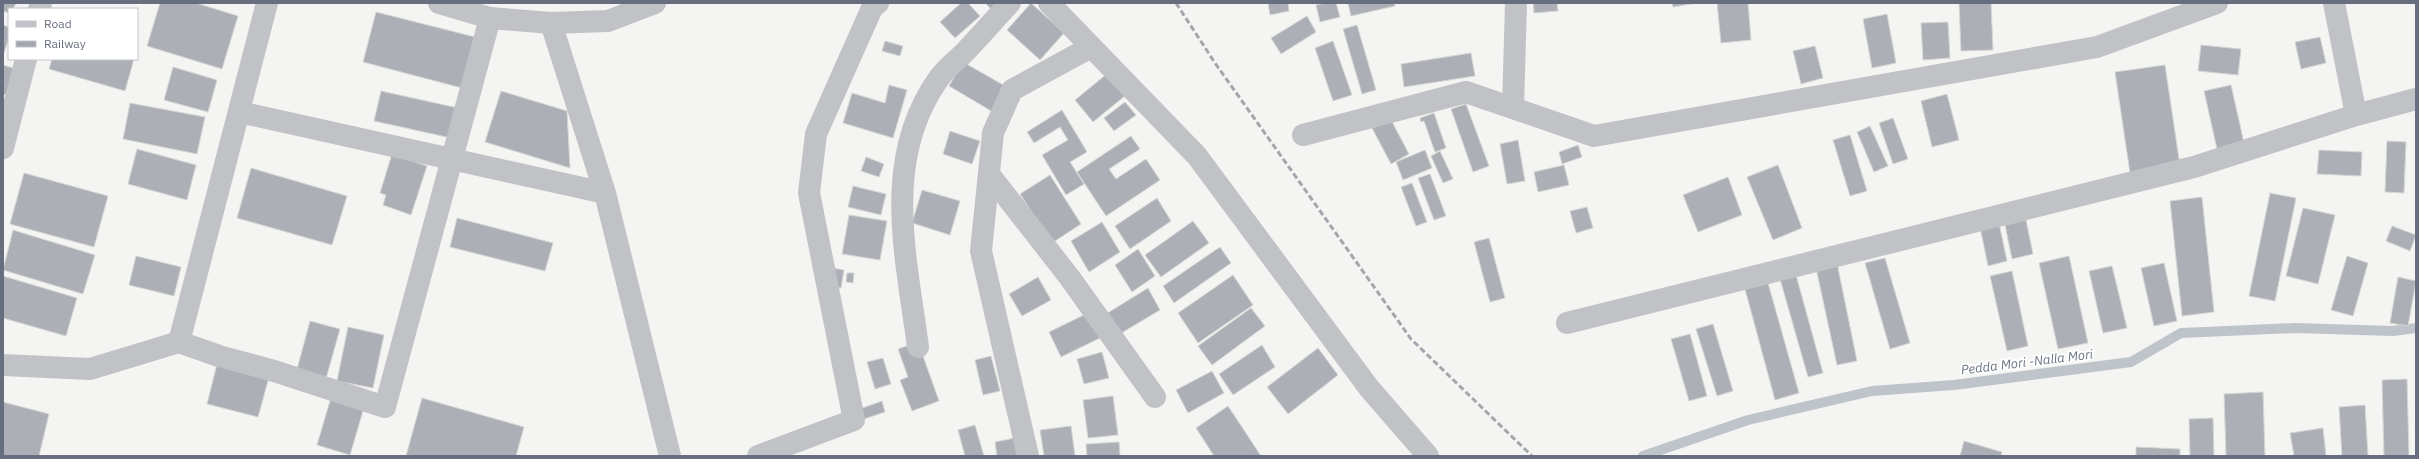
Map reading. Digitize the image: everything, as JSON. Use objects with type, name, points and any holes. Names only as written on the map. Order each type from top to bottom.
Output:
[{"type":"street","points":[[179,342],[267,3]]},
{"type":"street","points":[[439,3],[490,18],[551,22],[608,21],[655,3]]},
{"type":"street","points":[[758,456],[854,420],[809,193],[816,134],[872,8],[878,3]]},
{"type":"street","points":[[918,347],[904,241],[901,197],[906,149],[918,111],[940,76],[1010,3]]},
{"type":"street","points":[[1049,3],[1197,156],[1369,388],[1428,456]]},
{"type":"street","points":[[1513,108],[1516,3]]},
{"type":"street","points":[[1303,135],[1466,92],[1594,136],[2097,47],[2217,3]]},
{"type":"street","points":[[2334,3],[2356,115]]},
{"type":"street","points":[[3,365],[90,369],[179,342],[219,356],[271,370],[385,407],[490,18]]},
{"type":"street","points":[[551,22],[605,193],[670,456]]},
{"type":"street","points":[[1028,456],[981,251],[993,133],[1012,90],[1091,47]]},
{"type":"street","points":[[3,148],[26,60]]},
{"type":"street","points":[[1567,323],[2194,167],[2356,115],[2416,99]]},
{"type":"street","points":[[239,112],[452,161],[605,193]]},
{"type":"street","points":[[989,174],[1070,278],[1155,397]]},
{"type":"building","points":[[3,3],[16,3],[14,8],[8,8],[8,13],[3,11]]},
{"type":"building","points":[[160,3],[196,3],[238,16],[222,69],[147,46]]},
{"type":"building","points":[[961,3],[968,3],[980,16],[955,38],[940,22]]},
{"type":"building","points":[[985,3],[1005,3],[995,13]]},
{"type":"building","points":[[1031,3],[1064,33],[1040,60],[1007,30]]},
{"type":"building","points":[[1268,3],[1288,3],[1289,11],[1270,15]]},
{"type":"building","points":[[1336,3],[1340,17],[1320,22],[1316,5]]},
{"type":"building","points":[[1348,3],[1394,3],[1395,6],[1351,16]]},
{"type":"building","points":[[1533,3],[1557,3],[1558,11],[1534,13]]},
{"type":"building","points":[[1672,3],[1697,3],[1673,7]]},
{"type":"building","points":[[1717,3],[1748,3],[1751,40],[1721,43]]},
{"type":"building","points":[[1959,3],[1991,3],[1993,50],[1961,51]]},
{"type":"building","points":[[376,12],[475,37],[462,88],[363,62]]},
{"type":"building","points":[[1887,14],[1896,63],[1872,68],[1863,19]]},
{"type":"building","points":[[1307,16],[1316,32],[1281,54],[1271,38]]},
{"type":"building","points":[[1948,22],[1950,58],[1923,60],[1921,23]]},
{"type":"building","points":[[3,25],[8,27],[8,41],[3,56]]},
{"type":"building","points":[[1357,25],[1376,90],[1362,94],[1343,29]]},
{"type":"building","points":[[2320,37],[2326,63],[2301,69],[2295,42]]},
{"type":"building","points":[[885,41],[903,46],[900,56],[882,51]]},
{"type":"building","points":[[1333,41],[1352,95],[1333,101],[1315,48]]},
{"type":"building","points":[[2201,45],[2241,49],[2238,75],[2198,71]]},
{"type":"building","points":[[1815,46],[1823,78],[1801,84],[1793,51]]},
{"type":"building","points":[[1471,53],[1475,76],[1404,87],[1401,64]]},
{"type":"building","points":[[52,60],[134,60],[125,91],[49,69]]},
{"type":"building","points":[[963,62],[1012,90],[998,115],[949,86]]},
{"type":"building","points":[[3,65],[16,69],[8,95],[3,94]]},
{"type":"building","points":[[2165,65],[2180,166],[2130,173],[2115,72]]},
{"type":"building","points":[[173,67],[217,80],[208,112],[164,100]]},
{"type":"building","points":[[1108,73],[1126,95],[1093,122],[1075,100]]},
{"type":"building","points":[[889,85],[907,90],[893,138],[843,123],[852,93],[885,103]]},
{"type":"building","points":[[2231,85],[2244,143],[2217,149],[2204,91]]},
{"type":"building","points":[[381,91],[458,108],[451,138],[374,121]]},
{"type":"building","points":[[501,91],[567,111],[570,168],[485,142]]},
{"type":"building","points":[[1947,94],[1959,140],[1932,147],[1921,101]]},
{"type":"building","points":[[1125,102],[1136,115],[1114,131],[1104,118]]},
{"type":"building","points":[[130,103],[205,117],[197,154],[123,139]]},
{"type":"building","points":[[1466,104],[1489,166],[1473,172],[1451,109]]},
{"type":"building","points":[[1062,110],[1087,152],[1070,162],[1084,184],[1066,195],[1042,155],[1068,140],[1060,127],[1034,143],[1027,132]]},
{"type":"building","points":[[1434,113],[1446,148],[1435,152],[1424,121],[1421,122],[1420,118]]},
{"type":"building","points":[[1390,118],[1409,154],[1391,164],[1372,128]]},
{"type":"building","points":[[1893,118],[1908,159],[1893,164],[1879,123]]},
{"type":"building","points":[[1870,126],[1888,166],[1874,172],[1857,132]]},
{"type":"building","points":[[950,131],[980,141],[972,164],[943,154]]},
{"type":"building","points":[[1850,135],[1867,191],[1850,196],[1833,140]]},
{"type":"building","points":[[1131,136],[1140,149],[1109,169],[1116,179],[1146,159],[1160,180],[1106,216],[1077,172]]},
{"type":"building","points":[[1518,140],[1525,181],[1507,184],[1500,144]]},
{"type":"building","points":[[2387,141],[2406,142],[2404,193],[2385,192]]},
{"type":"building","points":[[1578,145],[1582,157],[1562,164],[1559,152]]},
{"type":"building","points":[[137,149],[196,165],[187,200],[128,184]]},
{"type":"building","points":[[1425,150],[1432,168],[1403,180],[1396,162]]},
{"type":"building","points":[[2319,150],[2362,152],[2361,176],[2317,174]]},
{"type":"building","points":[[1440,151],[1453,179],[1443,183],[1431,156]]},
{"type":"building","points":[[392,154],[427,166],[411,215],[383,205],[386,195],[380,193]]},
{"type":"building","points":[[866,157],[884,164],[879,177],[861,171]]},
{"type":"building","points":[[1564,165],[1569,185],[1538,192],[1534,172]]},
{"type":"building","points":[[1778,165],[1802,228],[1773,240],[1747,177]]},
{"type":"building","points":[[251,168],[347,196],[332,245],[237,218]]},
{"type":"building","points":[[24,173],[108,196],[94,247],[10,224]]},
{"type":"building","points":[[1430,174],[1446,216],[1434,220],[1418,178]]},
{"type":"building","points":[[1050,175],[1081,224],[1052,243],[1020,194]]},
{"type":"building","points":[[1728,177],[1742,215],[1698,232],[1683,195]]},
{"type":"building","points":[[1412,183],[1427,222],[1416,226],[1401,187]]},
{"type":"building","points":[[853,186],[886,194],[881,215],[848,207]]},
{"type":"building","points":[[922,190],[960,201],[950,235],[912,223]]},
{"type":"building","points":[[2270,193],[2296,198],[2275,301],[2249,296]]},
{"type":"building","points":[[2202,197],[2214,312],[2182,316],[2170,201]]},
{"type":"building","points":[[1157,198],[1171,221],[1130,249],[1115,226]]},
{"type":"building","points":[[1587,207],[1593,228],[1576,233],[1570,211]]},
{"type":"building","points":[[2303,208],[2335,215],[2318,284],[2286,276]]},
{"type":"building","points":[[849,215],[887,221],[880,260],[842,254]]},
{"type":"building","points":[[457,218],[553,243],[545,271],[450,247]]},
{"type":"building","points":[[2026,220],[2033,254],[2012,259],[2005,225]]},
{"type":"building","points":[[1193,221],[1209,243],[1161,277],[1145,255]]},
{"type":"building","points":[[1102,222],[1120,252],[1089,272],[1071,241]]},
{"type":"building","points":[[1999,223],[2007,261],[1988,266],[1980,227]]},
{"type":"building","points":[[2392,226],[2416,235],[2410,251],[2386,241]]},
{"type":"building","points":[[13,230],[95,255],[83,294],[3,270]]},
{"type":"building","points":[[1489,238],[1505,298],[1490,302],[1474,242]]},
{"type":"building","points":[[1220,247],[1231,263],[1174,303],[1163,286]]},
{"type":"building","points":[[1138,249],[1155,276],[1132,292],[1115,265]]},
{"type":"building","points":[[136,256],[181,267],[174,296],[129,285]]},
{"type":"building","points":[[2069,256],[2088,343],[2058,349],[2039,263]]},
{"type":"building","points":[[2347,256],[2368,263],[2353,316],[2331,310]]},
{"type":"building","points":[[1885,258],[1910,343],[1890,349],[1865,263]]},
{"type":"building","points":[[1837,263],[1857,361],[1837,365],[1816,268]]},
{"type":"building","points":[[2164,263],[2177,321],[2154,326],[2141,268]]},
{"type":"building","points":[[2112,266],[2127,328],[2103,333],[2089,271]]},
{"type":"building","points":[[833,268],[844,270],[841,288],[830,286]]},
{"type":"building","points":[[2012,271],[2028,346],[2007,351],[1990,276]]},
{"type":"building","points":[[847,273],[854,273],[853,283],[846,282]]},
{"type":"building","points":[[1233,275],[1253,305],[1198,343],[1178,313]]},
{"type":"building","points":[[1796,275],[1823,373],[1808,377],[1780,279]]},
{"type":"building","points":[[3,276],[77,298],[66,336],[3,318]]},
{"type":"building","points":[[1038,277],[1051,300],[1022,316],[1009,294]]},
{"type":"building","points":[[2398,277],[2416,281],[2408,326],[2390,323]]},
{"type":"building","points":[[1768,283],[1799,393],[1775,400],[1745,289]]},
{"type":"building","points":[[1148,288],[1160,310],[1118,335],[1106,314]]},
{"type":"building","points":[[1251,308],[1265,326],[1212,365],[1198,346]]},
{"type":"building","points":[[1088,313],[1100,338],[1061,357],[1049,332]]},
{"type":"building","points":[[310,321],[340,329],[325,382],[296,373]]},
{"type":"building","points":[[1713,324],[1733,391],[1717,396],[1696,329]]},
{"type":"building","points":[[348,327],[384,335],[373,388],[337,381]]},
{"type":"building","points":[[1690,334],[1707,396],[1689,401],[1671,339]]},
{"type":"building","points":[[918,342],[939,401],[912,411],[900,380],[908,377],[898,349]]},
{"type":"building","points":[[1262,345],[1275,367],[1233,395],[1219,374]]},
{"type":"building","points":[[1318,348],[1338,375],[1288,414],[1267,387]]},
{"type":"building","points":[[1102,352],[1109,378],[1084,384],[1077,359]]},
{"type":"building","points":[[219,356],[271,370],[258,417],[207,404]]},
{"type":"building","points":[[991,356],[1000,391],[983,395],[975,360]]},
{"type":"building","points":[[883,358],[891,384],[875,389],[867,362]]},
{"type":"building","points":[[1212,371],[1224,393],[1188,413],[1176,390]]},
{"type":"building","points":[[2407,379],[2409,456],[2384,456],[2382,380]]},
{"type":"building","points":[[2263,392],[2265,456],[2226,456],[2224,394]]},
{"type":"building","points":[[332,394],[365,404],[350,455],[317,445]]},
{"type":"building","points":[[1113,396],[1118,435],[1088,438],[1083,400]]},
{"type":"building","points":[[422,398],[524,427],[516,456],[406,456]]},
{"type":"building","points":[[882,401],[885,412],[861,420],[857,410]]},
{"type":"building","points":[[3,402],[49,414],[39,456],[3,456]]},
{"type":"building","points":[[2365,405],[2368,456],[2342,456],[2339,407]]},
{"type":"building","points":[[1228,406],[1261,456],[1214,456],[1196,428]]},
{"type":"building","points":[[2213,418],[2214,456],[2190,456],[2189,419]]},
{"type":"building","points":[[975,425],[984,456],[965,456],[958,430]]},
{"type":"building","points":[[1071,426],[1075,456],[1044,456],[1040,430]]},
{"type":"building","points":[[2323,428],[2326,456],[2294,456],[2290,433]]},
{"type":"building","points":[[1025,436],[1029,456],[997,456],[995,442]]},
{"type":"building","points":[[1964,441],[2002,452],[2001,456],[1960,456]]},
{"type":"building","points":[[1119,442],[1120,456],[1087,456],[1086,444]]},
{"type":"building","points":[[2136,447],[2180,449],[2180,456],[2136,456]]},
{"type":"waterway","name":"Pedda Mori -Nalla Mori","points":[[1643,456],[1748,420],[1872,391],[1954,385],[2131,362],[2181,333],[2295,328],[2393,331],[2416,328]]},
{"type":"railway","points":[[1176,3],[1215,63],[1411,339],[1532,456]]}]
